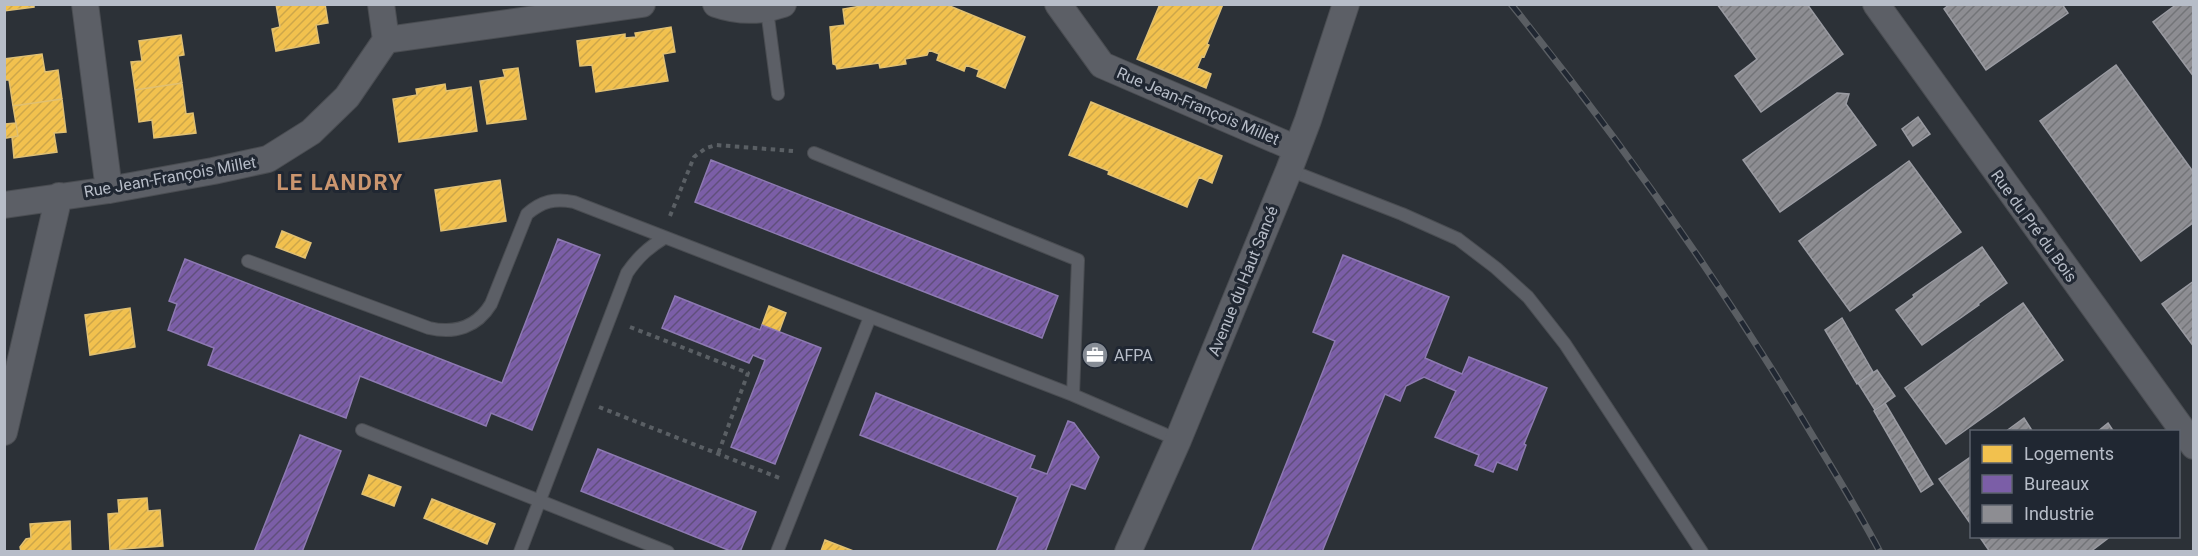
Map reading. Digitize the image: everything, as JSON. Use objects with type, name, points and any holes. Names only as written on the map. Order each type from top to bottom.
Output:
[{"type":"street","points":[[85,4],[109,190]]},
{"type":"street","points":[[381,4],[386,40],[642,4]]},
{"type":"street","points":[[716,4],[733,10],[775,7]]},
{"type":"street","name":"Rue Jean-François Millet","points":[[1058,4],[1102,65],[1294,160]]},
{"type":"street","name":"Avenue du Haut Sancé","points":[[1128,552],[1178,440],[1294,160],[1346,4]]},
{"type":"street","name":"Rue du Pré du Bois","points":[[1876,4],[2193,446]]},
{"type":"street","name":"Rue Jean-François Millet","points":[[4,205],[109,190],[268,159],[311,132],[347,97],[386,40]]},
{"type":"street","points":[[4,432],[59,196]]},
{"type":"lane","points":[[775,7],[778,94]]},
{"type":"lane","points":[[814,153],[1078,260],[1073,395]]},
{"type":"lane","points":[[1294,160],[1458,239],[1496,268],[1528,297],[1564,344],[1702,552]]},
{"type":"lane","points":[[249,261],[429,328],[451,330],[465,328],[485,315],[527,214],[550,200],[573,202],[1073,395],[1178,440]]},
{"type":"lane","points":[[520,552],[627,273],[637,258],[663,238]]},
{"type":"lane","points":[[777,552],[870,317]]},
{"type":"lane","points":[[362,430],[668,552]]},
{"type":"path","points":[[663,238],[691,163],[694,157],[706,148],[716,145],[814,153]]},
{"type":"path","points":[[609,319],[748,373],[718,453]]},
{"type":"path","points":[[579,399],[802,487]]},
{"type":"building: Logements","points":[[4,4],[34,4],[34,7],[4,11]]},
{"type":"building: Logements","points":[[276,4],[325,4],[328,23],[316,25],[319,43],[276,51],[272,29],[280,27]]},
{"type":"building: Logements","points":[[873,4],[945,4],[1025,37],[1005,88],[977,76],[979,70],[966,65],[964,71],[937,60],[939,54],[929,50],[927,55],[905,59],[906,64],[880,68],[879,63],[837,69],[833,64],[830,27],[845,25],[843,9]]},
{"type":"building: Logements","points":[[1160,4],[1223,4],[1207,44],[1209,45],[1197,68],[1211,74],[1206,88],[1137,59]]},
{"type":"building: Logements","points":[[671,27],[675,52],[663,54],[668,81],[596,92],[592,65],[580,66],[577,41],[625,34],[625,38],[636,37],[635,33]]},
{"type":"building: Logements","points":[[181,35],[184,55],[178,56],[182,83],[135,90],[131,62],[142,61],[139,41]]},
{"type":"building: Logements","points":[[42,54],[45,72],[58,70],[62,99],[13,106],[9,80],[4,80],[4,59]]},
{"type":"building: Logements","points":[[518,68],[526,119],[487,124],[480,81],[505,77],[503,70]]},
{"type":"building: Logements","points":[[182,83],[186,114],[193,113],[196,133],[154,138],[152,120],[139,122],[135,90]]},
{"type":"building: Logements","points":[[445,84],[446,91],[471,87],[477,131],[399,142],[393,99],[417,95],[416,89]]},
{"type":"building: Logements","points":[[62,99],[66,132],[54,133],[57,152],[14,158],[12,137],[18,136],[13,106]]},
{"type":"building: Logements","points":[[1091,102],[1222,156],[1212,183],[1199,177],[1187,207],[1069,155]]},
{"type":"building: Logements","points":[[16,123],[18,136],[6,138],[5,124]]},
{"type":"building: Logements","points":[[500,180],[506,221],[441,231],[435,190]]},
{"type":"building: Logements","points":[[282,231],[311,243],[305,258],[276,247]]},
{"type":"building: Logements","points":[[769,306],[786,313],[779,332],[762,325]]},
{"type":"building: Logements","points":[[130,308],[135,347],[90,355],[85,315]]},
{"type":"building: Logements","points":[[369,475],[401,487],[394,506],[362,494]]},
{"type":"building: Logements","points":[[147,498],[148,511],[160,510],[163,546],[110,550],[108,514],[119,513],[118,500]]},
{"type":"building: Logements","points":[[432,499],[495,524],[487,544],[424,518]]},
{"type":"building: Logements","points":[[70,521],[71,552],[21,552],[20,547],[26,539],[31,538],[30,524]]},
{"type":"building: Logements","points":[[825,540],[856,552],[821,551]]},
{"type":"building: Bureaux","points":[[711,160],[1058,296],[1042,338],[695,202]]},
{"type":"building: Bureaux","points":[[558,239],[600,255],[532,430],[491,413],[486,426],[360,376],[346,418],[208,365],[214,348],[168,330],[177,304],[169,301],[185,259],[502,383]]},
{"type":"building: Bureaux","points":[[1343,255],[1449,297],[1425,358],[1462,374],[1469,357],[1547,388],[1524,444],[1526,445],[1517,470],[1497,462],[1493,472],[1475,465],[1479,455],[1435,437],[1456,391],[1424,377],[1406,386],[1400,401],[1385,394],[1322,552],[1251,552],[1335,341],[1313,332]]},
{"type":"building: Bureaux","points":[[675,296],[760,330],[762,325],[821,348],[775,464],[731,447],[765,360],[753,355],[749,363],[662,328]]},
{"type":"building: Bureaux","points":[[876,393],[1035,456],[1030,468],[1047,474],[1068,421],[1074,423],[1099,457],[1085,489],[1071,484],[1045,552],[996,552],[1018,497],[860,435]]},
{"type":"building: Bureaux","points":[[300,435],[341,451],[302,552],[254,552]]},
{"type":"building: Bureaux","points":[[598,449],[756,512],[740,552],[733,552],[581,491]]},
{"type":"building: Industrie","points":[[1717,4],[1807,4],[1843,54],[1761,112],[1735,76],[1757,59]]},
{"type":"building: Industrie","points":[[1950,4],[2062,4],[2068,13],[1986,70],[1944,9]]},
{"type":"building: Industrie","points":[[2177,4],[2194,4],[2194,77],[2153,22]]},
{"type":"building: Industrie","points":[[2116,65],[2194,173],[2194,222],[2141,261],[2040,121]]},
{"type":"building: Industrie","points":[[1837,93],[1849,94],[1846,104],[1876,145],[1780,212],[1743,160]]},
{"type":"building: Industrie","points":[[1918,117],[1930,134],[1913,146],[1902,129]]},
{"type":"building: Industrie","points":[[1909,161],[1961,232],[1850,311],[1799,241]]},
{"type":"building: Industrie","points":[[1982,247],[2007,283],[1922,345],[1896,310],[1914,297],[1913,295]]},
{"type":"building: Industrie","points":[[2194,281],[2194,347],[2162,304]]},
{"type":"building: Industrie","points":[[2023,303],[2063,360],[1946,444],[1905,388]]},
{"type":"building: Industrie","points":[[1842,318],[1873,372],[1857,384],[1825,330]]},
{"type":"building: Industrie","points":[[1877,370],[1895,396],[1875,410],[1858,383]]},
{"type":"building: Industrie","points":[[1885,403],[1933,484],[1921,492],[1874,411]]},
{"type":"building: Industrie","points":[[2024,418],[2032,430],[2008,430]]},
{"type":"building: Industrie","points":[[2108,423],[2113,430],[2099,430]]},
{"type":"building: Industrie","points":[[1970,457],[1970,523],[1939,479]]},
{"type":"building: Industrie","points":[[1980,538],[2108,538],[2090,552],[1990,552]]},
{"type":"railway","points":[[1511,4],[1589,104],[1699,258],[1769,364],[1852,501],[1880,552]]},
{"type":"place","name":"AFPA","points":[[1095,355]]},
{"type":"district","name":"LE LANDRY","points":[[340,182]]}]
